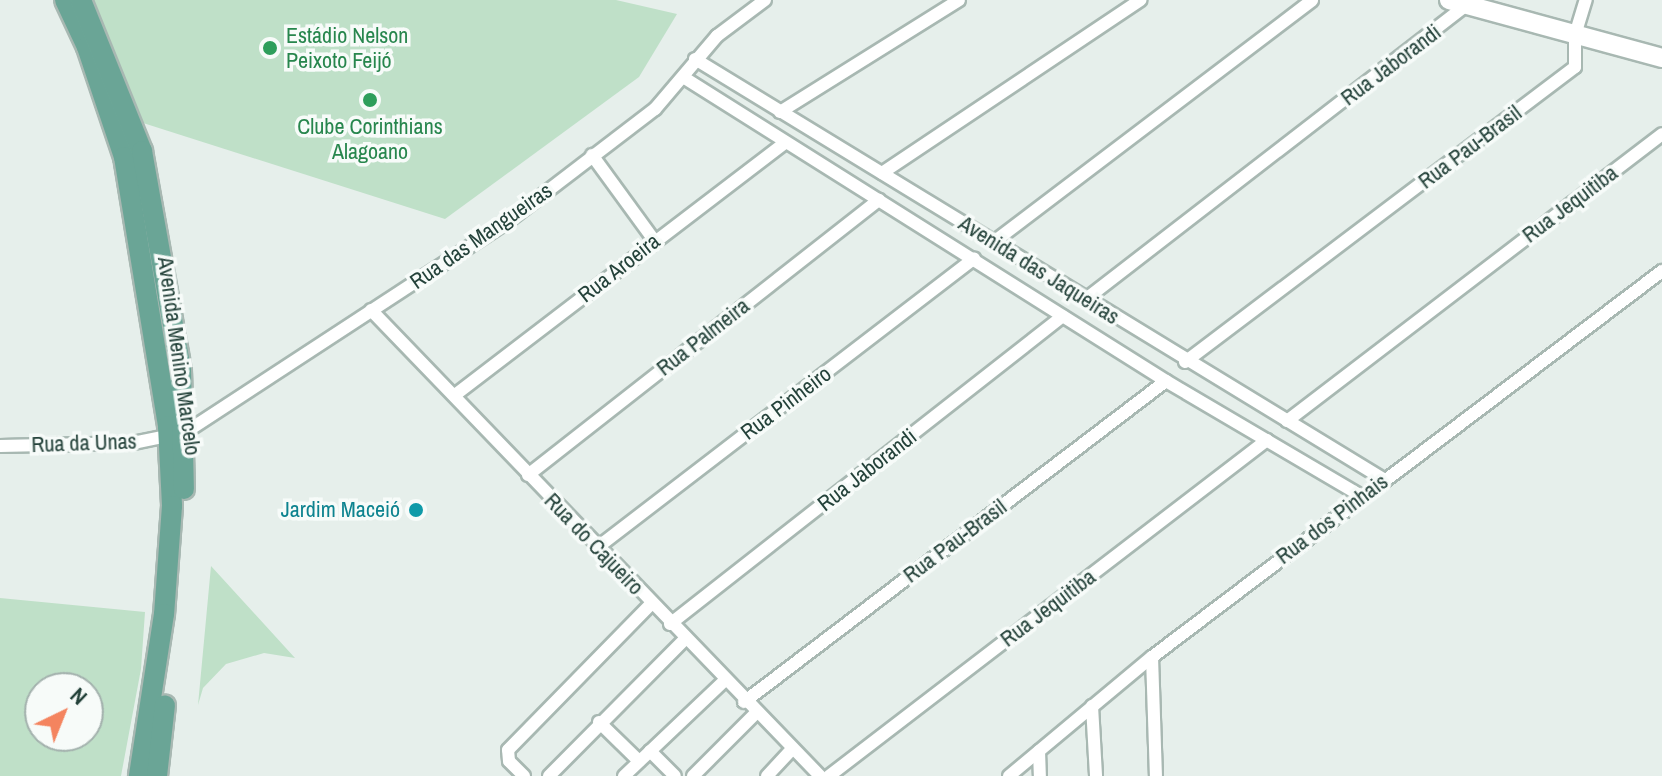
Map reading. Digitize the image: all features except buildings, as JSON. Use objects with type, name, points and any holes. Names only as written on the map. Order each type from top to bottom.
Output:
[{"type":"main road","name":"Avenida Menino Marcelo","points":[[65,0],[87,47],[124,157],[177,434],[183,526],[157,776]]},
{"type":"main road","name":"Avenida Menino Marcelo","points":[[81,0],[142,151],[181,370],[164,614],[139,776]]},
{"type":"street","name":"Rua das Mangueiras","points":[[177,434],[301,363],[371,310],[507,222],[655,109],[695,59],[731,22],[765,0]]},
{"type":"street","points":[[780,112],[959,0]]},
{"type":"street","points":[[882,173],[1140,0]]},
{"type":"street","points":[[995,241],[1312,0]]},
{"type":"street","points":[[1449,0],[1662,58]]},
{"type":"street","points":[[1575,35],[1586,0]]},
{"type":"street","name":"Rua Jaborandi","points":[[1086,299],[1469,3]]},
{"type":"street","name":"Rua Pau-Brasil","points":[[1185,362],[1575,67],[1575,35]]},
{"type":"street","name":"Avenida das Jaqueiras","points":[[695,59],[995,241],[1185,362],[1383,479]]},
{"type":"street","name":"Avenida das Jaqueiras","points":[[683,77],[1166,381],[1361,496]]},
{"type":"street","name":"Rua Jequitiba","points":[[1287,421],[1662,134]]},
{"type":"street","name":"Rua Aroeira","points":[[455,395],[654,240],[785,143]]},
{"type":"street","points":[[592,155],[654,240]]},
{"type":"street","name":"Rua Palmeira","points":[[528,475],[879,200]]},
{"type":"street","name":"Rua Pinheiro","points":[[598,547],[974,259]]},
{"type":"street","name":"Rua dos Pinhais","points":[[1009,776],[1152,657],[1383,479],[1662,271]]},
{"type":"street","name":"Rua do Cajueiro","points":[[371,310],[455,395],[684,640],[820,776]]},
{"type":"street","name":"Rua Jaborandi","points":[[670,624],[1063,316]]},
{"type":"street","points":[[1106,343],[1115,317]]},
{"type":"street","name":"Rua Pau-Brasil","points":[[744,702],[1166,381]]},
{"type":"street","name":"Rua da Unas","points":[[0,446],[177,434]]},
{"type":"street","name":"Rua Jequitiba","points":[[829,776],[1267,440]]},
{"type":"street","points":[[524,776],[509,761],[508,750],[651,604]]},
{"type":"street","points":[[549,776],[599,722],[684,640]]},
{"type":"street","points":[[1152,657],[1156,776]]},
{"type":"street","points":[[624,776],[724,681]]},
{"type":"street","points":[[1092,706],[1096,776]]},
{"type":"street","points":[[693,776],[756,713]]},
{"type":"street","points":[[599,722],[639,761]]},
{"type":"street","points":[[767,776],[792,749]]},
{"type":"street","points":[[650,751],[675,776]]},
{"type":"street","points":[[1039,751],[1040,776]]},
{"type":"green space","name":"Clube Corinthians Alagoano","points":[[90,0],[616,0],[677,14],[639,77],[445,219],[140,122]]},
{"type":"green space","points":[[211,566],[295,658],[264,653],[226,664],[203,688],[198,705]]},
{"type":"green space","points":[[0,598],[145,612],[141,669],[121,776],[0,776]]},
{"type":"place","name":"Estádio Nelson Peixoto Feijó","points":[[270,48]]},
{"type":"place","name":"Clube Corinthians Alagoano","points":[[370,100]]},
{"type":"place","name":"Jardim Maceió","points":[[416,510]]}]
